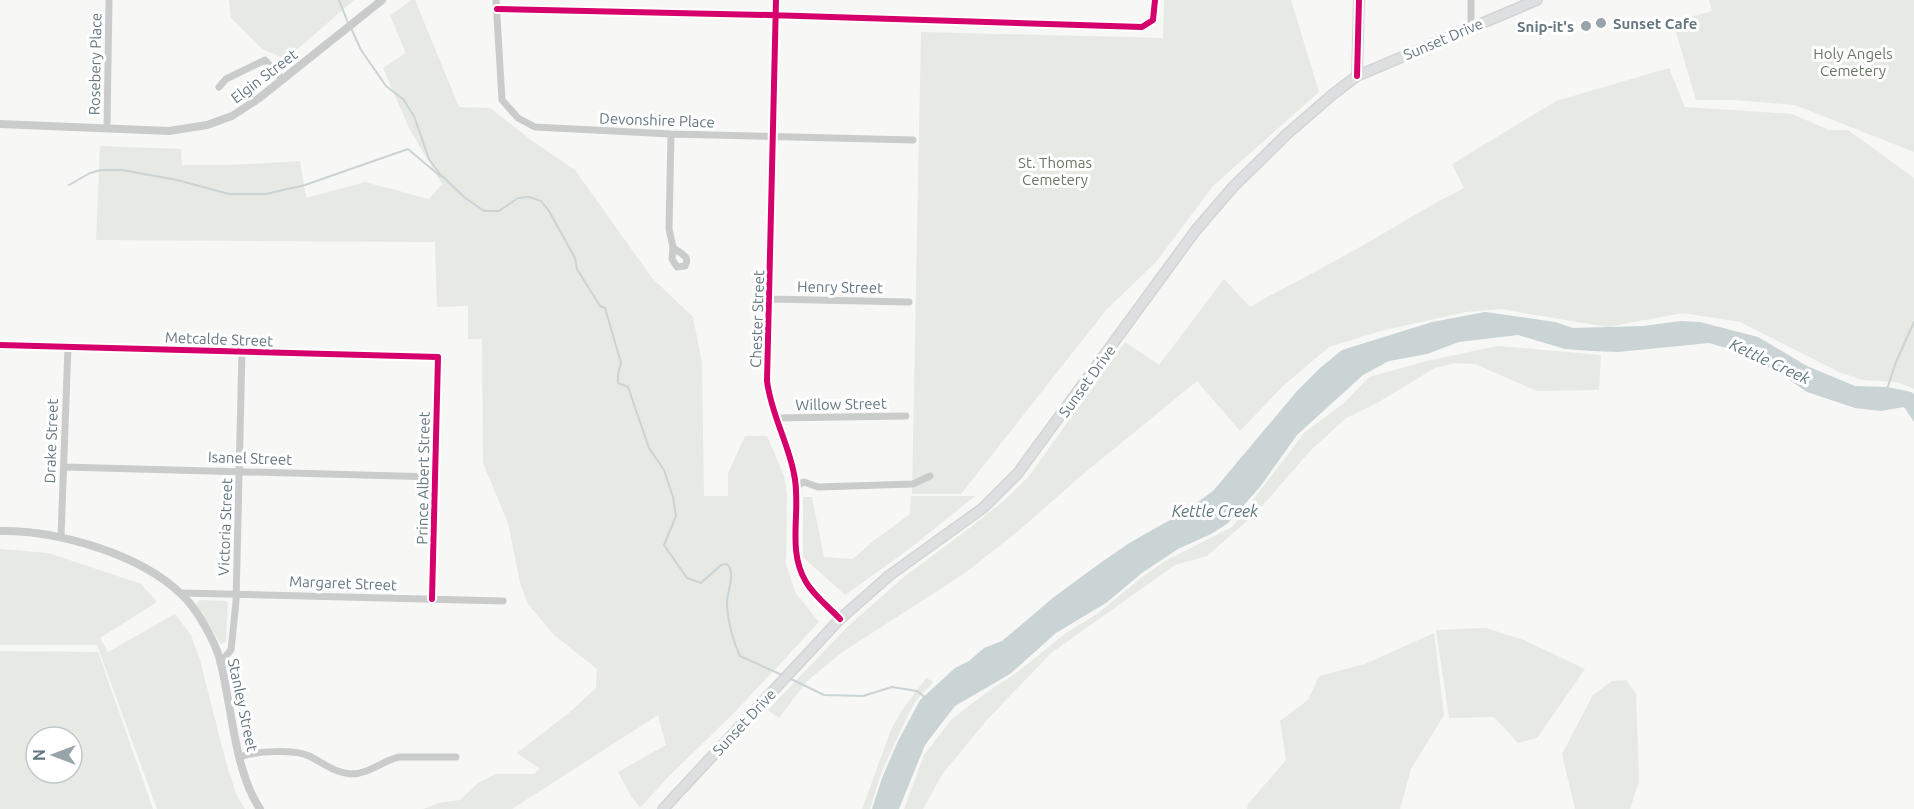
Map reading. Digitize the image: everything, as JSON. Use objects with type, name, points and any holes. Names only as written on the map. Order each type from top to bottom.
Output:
[{"type":"main road","points":[[1357,76],[1359,0]]},
{"type":"main road","name":"Sunset Drive","points":[[663,809],[840,619],[890,575],[983,508],[1018,473],[1196,230],[1233,187],[1287,134],[1357,76],[1537,0]]},
{"type":"street","name":"Rosebery Place","points":[[107,128],[109,0]]},
{"type":"street","name":"Elgin Street","points":[[0,124],[169,131],[207,125],[239,112],[283,80],[382,0]]},
{"type":"street","name":"Devonshire Place","points":[[496,0],[502,100],[526,124],[550,129],[671,135],[913,140]]},
{"type":"street","name":"Chester Street","points":[[776,0],[767,381],[769,401],[791,460],[796,486],[798,497],[796,547],[800,569],[807,584],[840,619]]},
{"type":"street","points":[[497,9],[1142,27],[1153,20],[1155,0]]},
{"type":"street","points":[[1471,0],[1471,27]]},
{"type":"street","points":[[219,87],[226,79],[265,60],[283,80]]},
{"type":"street","points":[[671,135],[669,229],[674,247]]},
{"type":"street","name":"Henry Street","points":[[770,299],[909,302]]},
{"type":"street","name":"Metcalde Street","points":[[0,345],[438,357]]},
{"type":"street","name":"Drake Street","points":[[61,536],[68,347]]},
{"type":"street","name":"Victoria Street","points":[[220,663],[231,650],[236,594],[242,351]]},
{"type":"street","name":"Prince Albert Street","points":[[432,599],[438,357]]},
{"type":"street","name":"Willow Street","points":[[775,418],[906,416]]},
{"type":"street","name":"Isanel Street","points":[[64,467],[435,477]]},
{"type":"street","points":[[796,486],[804,482],[818,487],[914,484],[930,476]]},
{"type":"street","name":"Stanley Street","points":[[0,531],[61,536],[126,559],[154,574],[181,593],[204,626],[220,663],[246,781],[260,809]]},
{"type":"street","name":"Margaret Street","points":[[181,593],[503,601]]},
{"type":"street","points":[[240,757],[249,753],[298,753],[341,772],[357,774],[399,757],[456,757]]},
{"type":"green space","points":[[229,0],[354,0],[286,59],[262,49],[231,18]]},
{"type":"green space","points":[[411,0],[415,0],[459,107],[490,108],[575,170],[652,278],[693,317],[702,363],[704,496],[728,496],[728,473],[745,436],[767,436],[784,476],[787,494],[786,564],[795,592],[819,622],[733,714],[669,776],[640,808],[618,772],[666,745],[658,715],[512,809],[423,809],[439,803],[460,800],[478,783],[495,774],[534,774],[540,769],[517,753],[570,712],[596,688],[597,669],[554,635],[528,604],[520,583],[508,523],[483,463],[482,339],[468,339],[468,306],[437,307],[435,242],[96,240],[100,146],[181,149],[182,165],[300,161],[306,198],[365,182],[429,199],[442,184],[409,128],[383,68],[406,53],[390,16]]},
{"type":"green space","name":"St. Thomas Cemetery","points":[[1164,0],[1291,0],[1319,92],[1213,186],[1156,262],[1107,309],[961,494],[912,494],[921,32],[1163,38]]},
{"type":"green space","name":"Holy Angels Cemetery","points":[[1709,0],[1914,0],[1914,152],[1795,105],[1734,100],[1696,100],[1673,22],[1712,11]]},
{"type":"green space","points":[[1669,68],[1685,107],[1792,114],[1829,130],[1848,130],[1914,178],[1914,389],[1897,382],[1863,380],[1839,372],[1740,322],[1683,313],[1607,327],[1501,309],[1466,312],[1384,330],[1329,347],[1284,385],[1240,431],[1197,381],[965,573],[841,653],[807,681],[779,718],[768,710],[847,627],[904,577],[1006,499],[1029,476],[1125,342],[1159,365],[1224,279],[1250,307],[1464,188],[1452,164],[1556,101]]},
{"type":"green space","points":[[1497,346],[1601,355],[1599,390],[1537,391],[1475,364],[1455,363],[1435,368],[1377,403],[1346,418],[1310,451],[1256,513],[1207,556],[1175,565],[1051,653],[986,721],[943,773],[923,809],[904,809],[924,755],[952,719],[1015,674],[1066,633],[1097,614],[1165,561],[1232,527],[1305,432],[1343,404],[1369,377],[1427,361]]},
{"type":"green space","points":[[911,496],[975,496],[908,550],[845,595],[803,557],[803,497],[812,497],[824,557],[853,559],[910,514]]},
{"type":"green space","points":[[0,549],[48,553],[141,584],[157,602],[100,638],[108,652],[175,614],[191,635],[200,660],[227,766],[237,796],[245,809],[157,809],[97,645],[0,645]]},
{"type":"green space","points":[[200,600],[228,603],[226,642],[221,644],[196,604]]},
{"type":"green space","points":[[1486,628],[1524,640],[1585,669],[1537,738],[1518,743],[1494,717],[1449,718],[1436,630]]},
{"type":"green space","points":[[1434,633],[1444,715],[1411,769],[1400,809],[1247,809],[1248,804],[1286,760],[1280,721],[1308,700],[1319,676],[1365,664]]},
{"type":"green space","points":[[0,651],[98,652],[153,809],[0,809]]},
{"type":"green space","points":[[926,678],[934,682],[917,699],[908,715],[882,771],[870,809],[862,809],[891,730],[900,713]]},
{"type":"green space","points":[[1626,680],[1636,694],[1639,781],[1630,809],[1575,809],[1562,754],[1593,695],[1612,681]]},
{"type":"water","name":"Kettle Creek","points":[[1485,312],[1555,322],[1573,328],[1643,326],[1681,321],[1700,322],[1758,337],[1807,366],[1855,386],[1888,387],[1911,392],[1914,394],[1914,422],[1904,407],[1881,411],[1855,408],[1807,392],[1778,372],[1729,349],[1709,343],[1618,352],[1592,351],[1565,349],[1518,335],[1459,342],[1427,354],[1389,361],[1363,375],[1297,435],[1260,487],[1227,524],[1178,549],[1142,573],[1106,603],[1056,633],[1010,674],[955,706],[925,745],[899,809],[872,809],[898,741],[920,700],[955,668],[969,661],[984,648],[1002,641],[1054,597],[1103,561],[1184,512],[1213,491],[1297,391],[1342,350],[1432,322]]},
{"type":"waterway","points":[[339,0],[348,23]]},
{"type":"waterway","points":[[351,28],[361,50],[386,86],[403,99],[414,116],[429,159],[440,174],[464,197],[484,211],[499,211],[518,198],[529,197],[541,201],[549,211],[575,258],[577,269],[600,306],[605,308],[621,363],[618,383],[628,387],[649,448],[664,470],[673,497],[676,516],[664,545],[687,578],[701,583],[721,565],[727,564],[731,573],[727,600],[728,611],[733,637],[740,656],[784,676]]},
{"type":"waterway","points":[[69,185],[90,173],[101,170],[122,170],[177,180],[229,194],[266,194],[305,185],[408,149],[440,176]]},
{"type":"waterway","points":[[1887,389],[1914,322]]},
{"type":"waterway","points":[[789,678],[824,695],[863,696],[892,687],[917,691],[926,698]]},
{"type":"cycle path","points":[[776,0],[767,381],[772,405],[794,474],[796,543],[800,569],[813,592],[840,619]]},
{"type":"cycle path","points":[[497,9],[1142,27],[1153,20],[1155,0]]},
{"type":"cycle path","points":[[1357,76],[1359,0]]},
{"type":"cycle path","points":[[0,345],[438,357],[432,599]]},
{"type":"place","name":"Sunset Cafe","points":[[1601,23]]},
{"type":"place","name":"Snip-it's","points":[[1586,26]]}]
